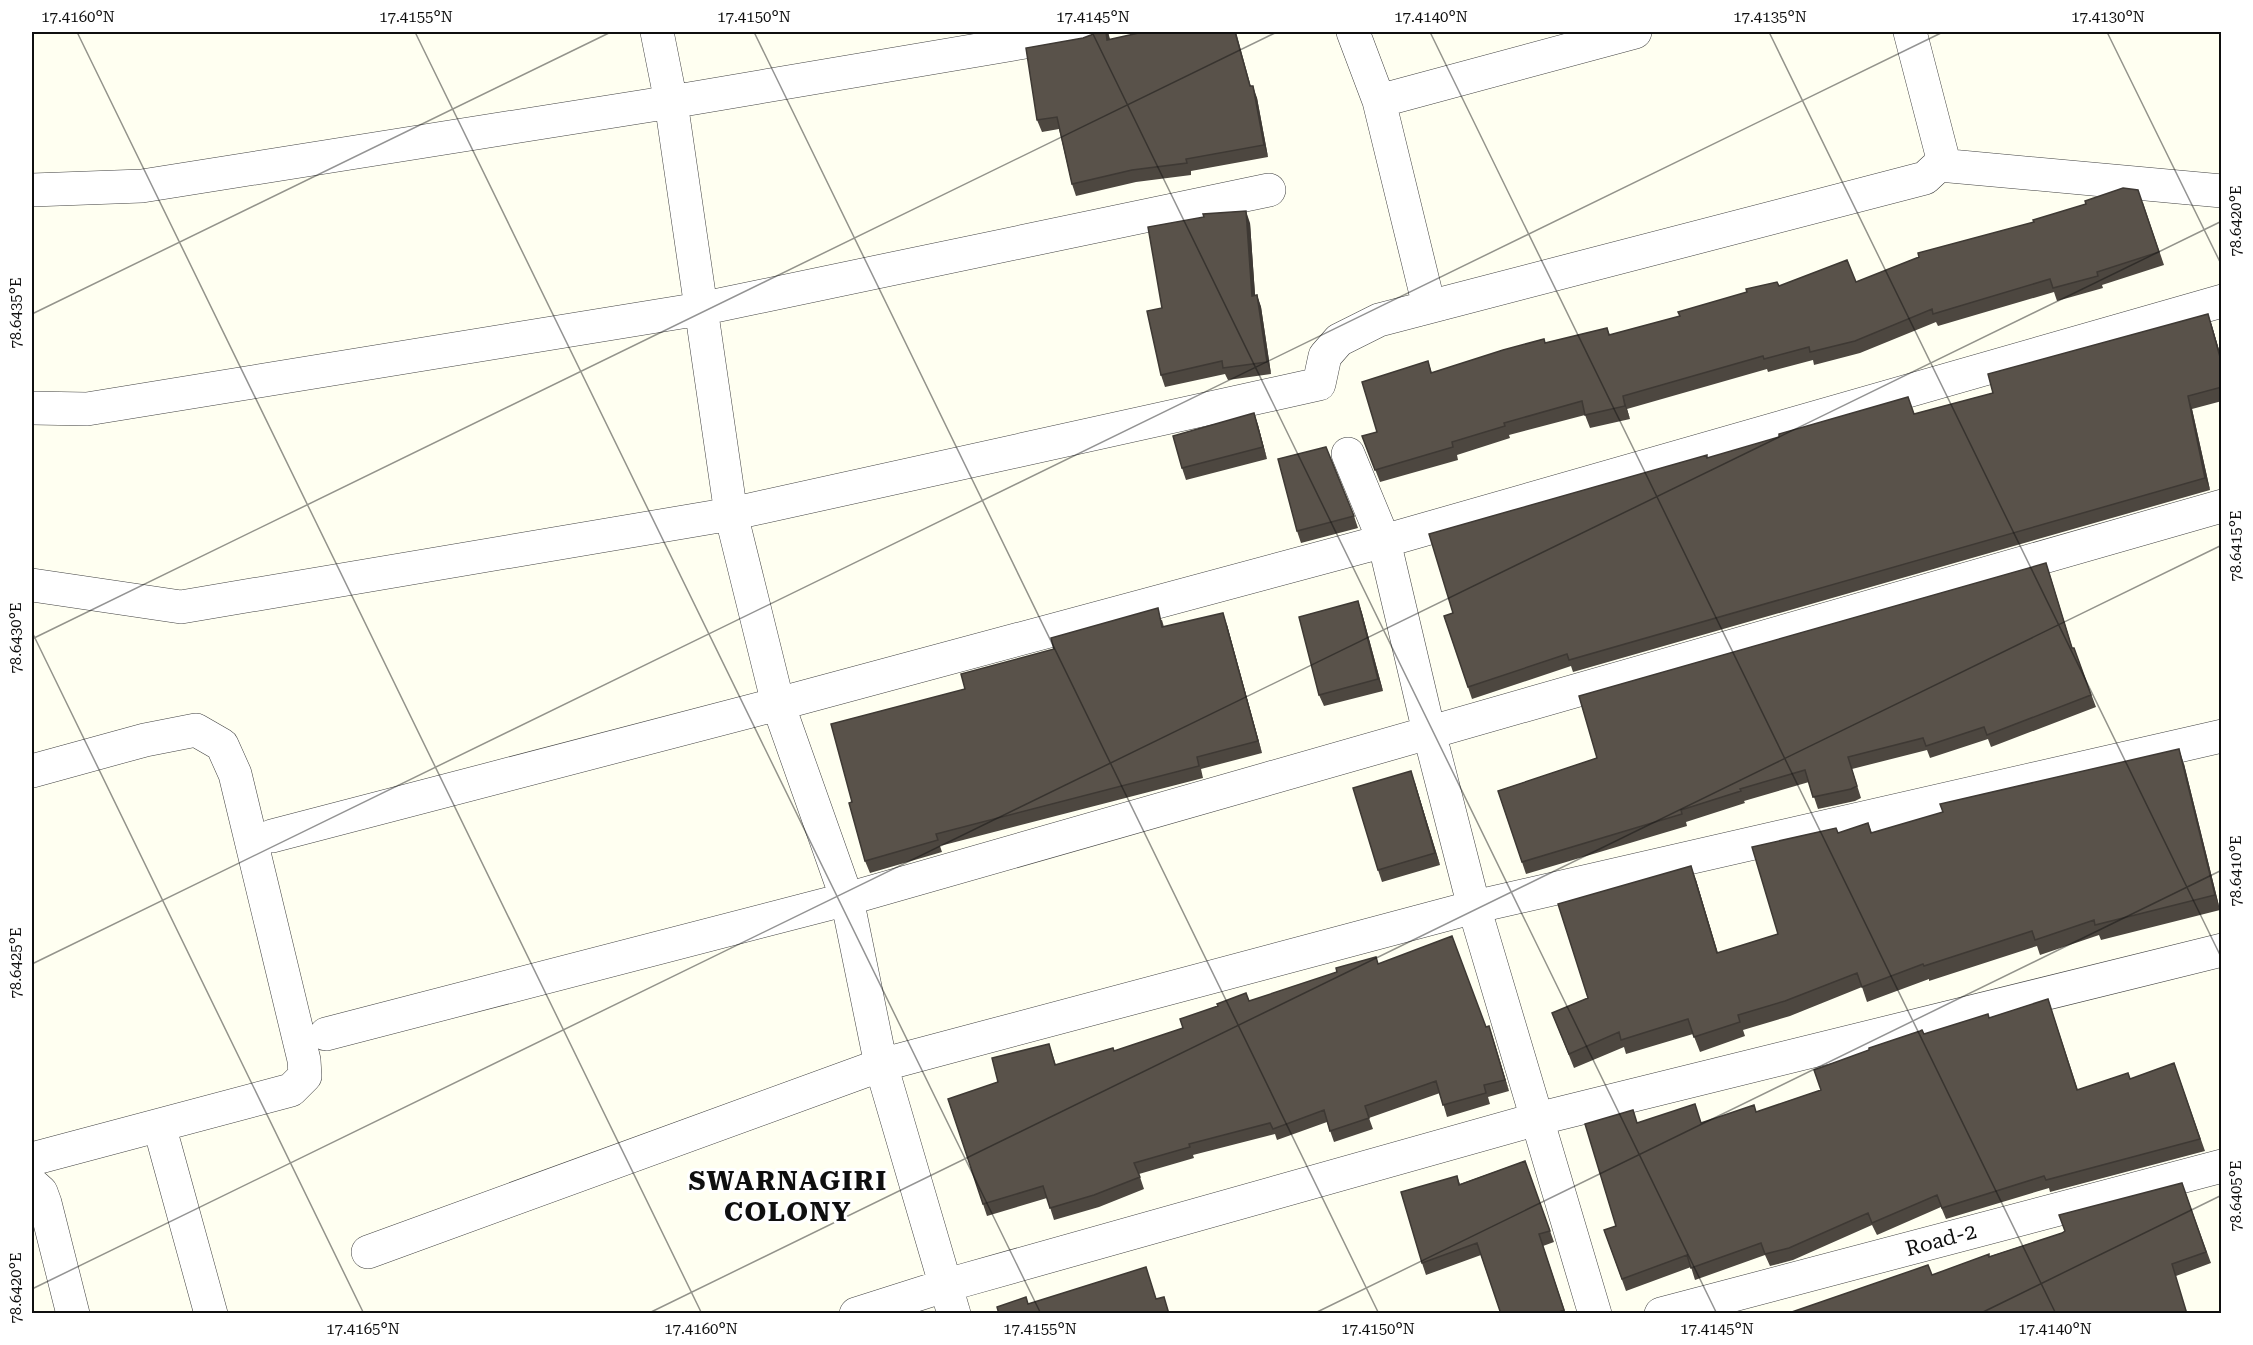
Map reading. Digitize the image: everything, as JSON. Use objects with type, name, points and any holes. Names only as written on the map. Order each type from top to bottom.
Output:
[{"type":"street","points":[[657,32],[671,102],[731,514],[778,704],[847,899],[881,1065],[950,1299]]},
{"type":"street","points":[[32,190],[142,186],[671,102],[1084,32]]},
{"type":"street","points":[[1353,32],[1379,101],[1429,306]]},
{"type":"street","points":[[1379,101],[1635,32]]},
{"type":"street","points":[[32,585],[181,607],[731,514],[1319,384],[1325,356],[1340,340],[1379,320],[1925,177],[1939,165],[1942,155],[1911,32]]},
{"type":"street","points":[[1939,165],[2222,191]]},
{"type":"street","points":[[32,408],[87,409],[700,309],[1269,190]]},
{"type":"street","points":[[272,836],[778,704],[1384,541],[2222,301]]},
{"type":"street","points":[[1348,454],[1384,541],[1429,732],[1474,907],[1595,1314]]},
{"type":"street","points":[[326,1034],[847,899],[2222,506]]},
{"type":"street","points":[[32,771],[145,740],[196,730],[222,745],[235,774],[304,1060],[304,1076],[291,1090],[32,1159]]},
{"type":"street","points":[[368,1252],[881,1065],[1474,907],[2222,736]]},
{"type":"street","points":[[856,1314],[950,1299],[1538,1119],[2222,950]]},
{"type":"street","points":[[164,1143],[211,1314]]},
{"type":"street","name":"Road-2","points":[[1661,1314],[2222,1166]]},
{"type":"street","points":[[32,1184],[41,1192],[45,1203],[73,1314]]},
{"type":"building","points":[[1094,32],[1106,32],[1107,40],[1143,32],[1235,32],[1250,86],[1253,86],[1264,145],[1186,159],[1187,163],[1132,170],[1072,184],[1057,117],[1037,120],[1026,48],[1083,38]]},
{"type":"building","points":[[2123,188],[2138,190],[2159,252],[2097,272],[2098,276],[2053,288],[2050,279],[1933,314],[1932,309],[1855,341],[1810,352],[1809,347],[1764,359],[1763,356],[1623,396],[1625,406],[1585,415],[1582,401],[1504,423],[1505,426],[1452,442],[1453,447],[1375,470],[1362,436],[1377,432],[1362,382],[1428,361],[1431,373],[1544,339],[1545,343],[1607,328],[1609,335],[1680,316],[1678,312],[1747,292],[1746,289],[1777,282],[1779,286],[1847,260],[1856,282],[1919,257],[1918,253],[2034,222],[2033,220],[2086,204],[2085,201]]},
{"type":"building","points":[[1246,211],[1252,296],[1257,295],[1267,362],[1223,368],[1222,361],[1161,375],[1147,311],[1162,308],[1148,227],[1204,217],[1203,214]]},
{"type":"building","points":[[2208,314],[2222,364],[2222,387],[2188,396],[2205,478],[1569,660],[1567,654],[1468,687],[1444,616],[1453,613],[1429,534],[1707,455],[1707,458],[1779,437],[1779,434],[1908,397],[1914,414],[1993,393],[1988,374]]},
{"type":"building","points":[[1254,413],[1263,447],[1182,468],[1173,436]]},
{"type":"building","points":[[1326,447],[1354,516],[1297,531],[1278,459]]},
{"type":"building","points":[[2046,563],[2072,648],[2074,648],[2091,695],[1987,735],[1984,727],[1926,746],[1923,738],[1848,757],[1857,786],[1851,789],[1813,797],[1805,770],[1740,789],[1741,791],[1681,810],[1682,814],[1522,862],[1498,791],[1597,758],[1579,696]]},
{"type":"building","points":[[1358,601],[1378,679],[1319,695],[1299,617]]},
{"type":"building","points":[[1158,608],[1162,627],[1223,613],[1258,741],[1197,757],[1199,766],[936,834],[938,840],[865,861],[831,724],[965,689],[961,674],[1054,649],[1051,638]]},
{"type":"building","points":[[2179,749],[2215,895],[2095,925],[2094,920],[2035,940],[2032,931],[1924,966],[1923,964],[1862,987],[1857,973],[1785,1001],[1738,1015],[1740,1022],[1694,1037],[1688,1019],[1621,1040],[1619,1032],[1569,1054],[1552,1013],[1588,998],[1558,904],[1691,866],[1717,953],[1778,934],[1752,847],[1836,828],[1838,833],[1868,823],[1871,833],[1943,812],[1940,804]]},
{"type":"building","points":[[1411,771],[1435,853],[1378,870],[1353,788]]},
{"type":"building","points":[[1452,936],[1486,1027],[1489,1026],[1505,1080],[1484,1085],[1486,1093],[1443,1105],[1436,1081],[1365,1106],[1369,1118],[1330,1131],[1324,1110],[1273,1129],[1270,1123],[1189,1144],[1190,1147],[1134,1163],[1140,1177],[1094,1195],[1050,1208],[1043,1186],[983,1204],[948,1099],[998,1082],[992,1058],[1049,1044],[1055,1065],[1113,1048],[1114,1051],[1183,1028],[1180,1019],[1218,1006],[1217,1004],[1246,993],[1249,1001],[1337,972],[1336,968],[1376,957],[1378,964]]},
{"type":"building","points":[[2048,999],[2077,1090],[2128,1073],[2130,1079],[2174,1063],[2200,1139],[2046,1180],[2044,1176],[1942,1208],[1937,1195],[1872,1223],[1868,1213],[1789,1248],[1765,1254],[1761,1243],[1691,1268],[1687,1255],[1622,1279],[1604,1230],[1616,1226],[1585,1124],[1633,1110],[1637,1123],[1695,1104],[1701,1123],[1754,1105],[1756,1112],[1821,1090],[1814,1070],[1869,1050],[1869,1048],[1922,1030],[1924,1034],[1988,1014],[1989,1018]]},
{"type":"building","points":[[1525,1161],[1550,1231],[1539,1234],[1564,1310],[1554,1314],[1501,1314],[1477,1243],[1422,1263],[1401,1192],[1457,1176],[1459,1185]]},
{"type":"building","points":[[2182,1183],[2206,1252],[2172,1264],[2187,1314],[1786,1314],[1928,1265],[1932,1275],[1989,1254],[1989,1257],[2062,1233],[2065,1231],[2059,1215]]},
{"type":"building","points":[[1146,1267],[1156,1299],[1164,1297],[1169,1314],[999,1314],[997,1307],[1026,1297],[1028,1304]]},
{"type":"district","name":"SWARNAGIRI COLONY","points":[[788,1196]]}]
